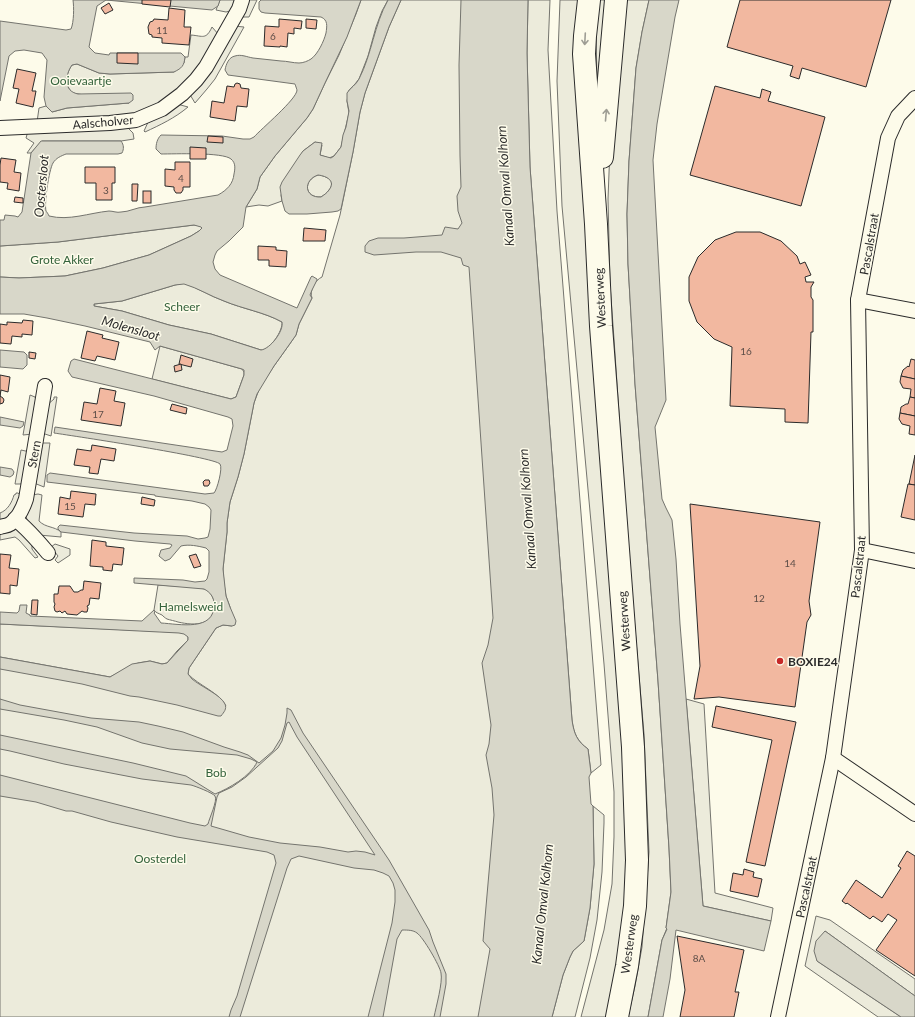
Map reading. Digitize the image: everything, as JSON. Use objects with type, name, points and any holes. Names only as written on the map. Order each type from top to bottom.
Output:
[{"type":"main road","name":"Westerweg","points":[[589,0],[584,54],[596,224],[601,326],[633,747],[637,860],[635,906],[627,966],[617,1017]]},
{"type":"main road","name":"Westerweg","points":[[596,224],[616,0]]},
{"type":"street","name":"Aalscholver","points":[[0,128],[110,123],[136,120],[162,109],[182,94],[206,67],[239,9],[242,0]]},
{"type":"street","name":"Pascalstraat","points":[[778,1017],[833,758],[862,550],[858,300],[888,138],[898,116],[915,98]]},
{"type":"street","points":[[858,300],[915,312]]},
{"type":"street","name":"Stern","points":[[15,519],[21,512],[26,499],[45,386]]},
{"type":"street","points":[[0,527],[9,525],[15,519],[36,539],[48,554]]},
{"type":"street","points":[[862,550],[915,560]]},
{"type":"street","points":[[833,758],[915,814]]},
{"type":"green space","points":[[220,0],[238,0],[234,10],[226,12],[216,10]]},
{"type":"green space","points":[[247,0],[257,0],[249,17],[242,17]]},
{"type":"green space","points":[[361,0],[388,0],[376,27],[368,56],[359,79],[349,90],[347,101],[349,113],[341,147],[334,156],[329,158],[320,155],[322,145],[315,142],[303,151],[281,195],[282,201],[268,206],[259,205],[246,207],[257,189],[260,177],[313,109],[339,55]]},
{"type":"green space","name":"Oosterdel","points":[[401,0],[469,0],[497,690],[500,838],[487,1017],[0,1017],[0,667],[226,706],[219,697],[188,674],[189,668],[216,628],[223,625],[232,626],[230,607],[224,584],[223,569],[227,523],[230,502],[244,454],[254,403],[260,387],[296,335],[299,324],[312,298],[311,292],[313,286],[319,278],[322,277],[340,215],[365,93],[389,27]]},
{"type":"green space","points":[[528,0],[550,0],[548,50],[557,211],[601,765],[591,773],[588,749],[577,737],[572,720],[530,167],[527,53]]},
{"type":"green space","points":[[560,0],[580,0],[628,812],[626,919],[607,1017],[581,1017],[604,930],[612,884],[614,792],[604,664],[562,206],[557,81]]},
{"type":"green space","points":[[598,0],[606,0],[597,84],[596,29]]},
{"type":"green space","points":[[627,0],[649,0],[636,68],[629,161],[627,214],[628,264],[635,384],[658,681],[671,892],[667,928],[662,940],[648,1017],[628,1017],[642,947],[649,852],[644,734],[628,547],[610,284],[608,199],[610,147]]},
{"type":"green space","points":[[234,26],[244,27],[215,79],[195,103],[189,93]]},
{"type":"green space","name":"Ooievaartje","points":[[212,27],[219,35],[199,70],[180,91],[143,113],[37,122],[39,108],[46,106],[52,112],[67,108],[129,103],[73,93],[68,87],[67,83],[68,72],[72,65],[77,64],[99,73],[110,74],[174,72],[184,63],[185,57],[188,57],[191,35],[206,36]]},
{"type":"green space","points":[[177,104],[188,107],[167,121],[145,132],[144,131],[149,120]]},
{"type":"green space","points":[[126,126],[133,133],[134,139],[121,141],[42,141],[31,153],[27,153],[34,143],[26,138],[28,131]]},
{"type":"green space","points":[[318,175],[324,176],[330,180],[332,184],[325,194],[321,197],[315,197],[309,192],[308,184],[313,177]]},
{"type":"green space","name":"Grote Akker","points":[[194,225],[201,226],[202,228],[191,236],[149,255],[103,268],[65,276],[19,278],[0,277],[0,246],[58,242]]},
{"type":"green space","name":"Scheer","points":[[184,283],[231,304],[282,322],[278,335],[272,344],[261,350],[211,334],[169,325],[122,311],[94,306],[94,304],[122,301]]},
{"type":"green space","points":[[160,346],[242,369],[244,375],[236,397],[231,399],[152,379]]},
{"type":"green space","points":[[30,395],[35,397],[37,402],[33,434],[23,435]]},
{"type":"green space","points":[[54,397],[57,397],[51,436],[42,433],[47,405],[54,399]]},
{"type":"green space","points":[[40,443],[50,443],[44,487],[34,483]]},
{"type":"green space","points":[[21,450],[30,452],[25,483],[15,484]]},
{"type":"green space","points":[[16,493],[22,496],[11,516],[0,522],[0,513],[3,512],[11,503]]},
{"type":"green space","points":[[32,495],[42,495],[39,521],[44,525],[61,532],[61,537],[39,535],[27,520],[26,516]]},
{"type":"green space","points":[[16,527],[32,541],[32,549],[38,557],[35,558],[15,537],[0,540],[0,532]]},
{"type":"green space","points":[[55,544],[70,549],[70,555],[58,563],[55,560],[58,556],[51,547]]},
{"type":"green space","name":"Hamelsweid","points":[[158,585],[191,587],[207,590],[214,601],[214,611],[212,616],[203,623],[197,624],[166,619],[154,610]]},
{"type":"green space","name":"Hamelsweid","points":[[0,624],[184,633],[188,637],[188,640],[167,663],[162,664],[150,661],[138,663],[110,677],[0,657]]},
{"type":"green space","points":[[686,699],[704,704],[715,893],[773,908],[771,921],[703,906]]},
{"type":"green space","points":[[593,806],[604,815],[604,823],[602,872],[597,920],[590,958],[575,1017],[552,1017],[563,975],[570,957],[573,951],[584,941],[590,908],[594,864]]},
{"type":"green space","points":[[816,916],[830,920],[915,979],[915,996],[825,931],[817,961],[901,1017],[878,1017],[805,966]]},
{"type":"water","points":[[73,0],[106,0],[97,6],[89,47],[95,53],[109,55],[110,53],[181,53],[185,57],[183,65],[174,72],[110,74],[99,73],[77,64],[72,65],[68,73],[67,82],[70,90],[73,92],[78,94],[131,93],[133,95],[133,100],[129,103],[67,108],[52,112],[46,106],[44,97],[47,60],[42,53],[24,50],[15,51],[9,56],[0,101],[0,21],[66,30],[71,29],[74,14]]},
{"type":"water","points":[[106,0],[220,0],[218,6],[212,10]]},
{"type":"water","points":[[261,0],[361,0],[347,37],[313,109],[260,177],[257,189],[246,207],[243,227],[217,251],[213,262],[215,269],[220,275],[297,308],[311,277],[312,276],[317,279],[310,295],[312,298],[299,324],[296,335],[274,366],[257,394],[244,454],[230,502],[223,569],[226,596],[236,621],[235,625],[223,625],[216,628],[189,668],[188,674],[192,679],[219,697],[225,704],[225,710],[221,716],[218,716],[177,705],[130,696],[82,684],[0,669],[0,657],[110,677],[132,664],[150,661],[162,664],[167,663],[188,640],[188,637],[179,633],[0,624],[0,612],[17,613],[20,605],[27,605],[26,613],[30,616],[142,621],[154,610],[154,613],[161,623],[186,625],[202,623],[209,619],[213,613],[213,599],[210,593],[204,589],[134,583],[134,578],[183,580],[195,582],[205,581],[209,572],[209,551],[206,548],[184,545],[181,546],[170,559],[165,561],[159,556],[161,550],[170,548],[172,545],[170,544],[61,532],[58,529],[60,525],[134,533],[187,536],[198,539],[205,538],[208,537],[210,529],[211,510],[209,507],[205,504],[192,501],[155,495],[47,482],[47,475],[50,473],[205,494],[214,493],[217,488],[221,470],[220,464],[170,452],[54,433],[55,427],[222,452],[227,450],[233,426],[232,419],[154,396],[72,377],[68,371],[71,361],[74,359],[231,399],[236,397],[244,375],[244,370],[160,346],[155,350],[150,342],[85,326],[24,314],[0,314],[0,277],[19,278],[65,276],[103,268],[149,255],[191,236],[202,228],[194,225],[58,242],[0,246],[0,220],[4,220],[5,215],[18,217],[22,212],[31,153],[41,141],[121,141],[123,144],[122,153],[118,154],[66,154],[60,156],[53,163],[50,172],[46,194],[46,211],[49,216],[64,218],[109,211],[124,212],[142,207],[218,195],[224,191],[231,184],[235,170],[234,162],[231,159],[219,155],[209,154],[161,154],[156,149],[157,143],[161,135],[222,136],[250,139],[254,137],[291,100],[297,90],[295,84],[228,75],[225,70],[226,65],[231,58],[237,55],[294,63],[305,62],[316,54],[320,47],[326,33],[326,22],[321,17],[261,12],[259,9],[259,2]],"holes":[[[184,284],[231,304],[282,322],[279,335],[265,349],[261,350],[211,334],[169,325],[122,311],[94,306],[94,304],[122,301],[175,285]]]},
{"type":"water","points":[[388,0],[401,0],[389,27],[365,93],[341,209],[332,212],[289,214],[285,211],[282,201],[280,187],[282,182],[303,151],[315,142],[322,143],[320,155],[331,158],[341,147],[349,111],[347,93],[358,81],[367,60],[383,10]],"holes":[[[318,175],[330,180],[332,184],[327,192],[321,197],[315,197],[309,192],[308,184],[313,177]]]},
{"type":"water","name":"Kanaal Omval Kolhorn","points":[[461,0],[528,0],[527,53],[530,167],[572,720],[577,737],[588,749],[591,773],[589,777],[591,804],[593,806],[594,864],[590,908],[584,941],[573,951],[570,957],[563,975],[552,1017],[478,1017],[490,949],[483,941],[494,815],[492,788],[486,755],[491,725],[482,663],[488,645],[493,618],[469,267],[463,265],[461,258],[441,252],[374,255],[365,252],[365,246],[369,241],[378,238],[404,238],[442,235],[445,227],[458,229],[462,223],[458,211],[457,196],[461,187],[459,65]]},
{"type":"water","points":[[649,0],[679,0],[657,124],[653,160],[666,400],[655,427],[662,499],[672,520],[676,559],[703,906],[771,921],[764,951],[676,930],[670,979],[663,1017],[648,1017],[662,940],[667,929],[671,892],[658,681],[635,384],[628,264],[627,214],[629,161],[636,68]]},
{"type":"water","points":[[0,350],[24,352],[27,355],[27,365],[23,369],[0,367]]},
{"type":"water","points":[[0,417],[24,422],[23,426],[20,428],[0,425]]},
{"type":"water","points":[[0,467],[12,469],[14,472],[13,475],[10,477],[0,475]]},
{"type":"water","points":[[0,699],[20,705],[91,718],[139,722],[183,732],[248,755],[259,763],[273,751],[281,738],[285,725],[287,708],[291,710],[303,733],[389,860],[429,930],[446,974],[446,984],[440,1017],[434,1017],[441,982],[441,973],[438,964],[417,933],[414,931],[402,930],[397,939],[383,1017],[368,1017],[392,923],[395,890],[389,876],[374,870],[354,868],[299,856],[291,859],[287,868],[240,1017],[229,1017],[237,996],[276,863],[274,855],[267,852],[177,837],[111,822],[72,811],[66,811],[36,802],[0,796],[0,775],[205,826],[208,824],[216,798],[211,793],[191,785],[142,779],[64,764],[0,749],[0,735],[133,763],[186,776],[215,794],[245,777],[257,762],[237,755],[170,749],[142,743],[97,727],[0,709]],"holes":[[[289,722],[297,737],[375,855],[365,852],[348,852],[320,847],[280,843],[249,837],[211,826],[219,793],[232,787],[246,777],[278,748],[282,741],[287,723]]]},
{"type":"water","points":[[825,931],[915,996],[915,1017],[901,1017],[817,961],[814,951],[816,941]]},
{"type":"building","points":[[142,0],[171,0],[170,7],[142,4]]},
{"type":"building","points":[[740,0],[891,0],[866,87],[802,68],[799,79],[790,76],[793,66],[727,47]]},
{"type":"building","points":[[109,3],[113,10],[105,14],[101,8]]},
{"type":"building","points":[[169,8],[185,10],[184,27],[191,27],[189,45],[162,43],[162,38],[152,37],[152,35],[149,34],[148,27],[150,22],[154,19],[168,20]]},
{"type":"building","points":[[279,19],[302,21],[301,29],[294,28],[294,34],[288,33],[287,47],[264,46],[265,26],[279,27]]},
{"type":"building","points":[[306,19],[317,20],[316,29],[306,28]]},
{"type":"building","points":[[117,53],[138,53],[138,64],[117,63]]},
{"type":"building","points":[[17,69],[36,73],[32,91],[36,91],[33,107],[16,103],[19,89],[13,88]]},
{"type":"building","points":[[237,83],[240,84],[241,88],[249,89],[247,107],[237,106],[235,121],[210,117],[212,101],[224,103],[227,86],[234,87]]},
{"type":"building","points":[[715,86],[760,98],[762,89],[771,92],[768,101],[825,117],[801,206],[690,175]]},
{"type":"building","points":[[208,136],[223,137],[223,143],[207,142]]},
{"type":"building","points":[[190,147],[206,148],[206,159],[190,159]]},
{"type":"building","points":[[1,158],[16,160],[14,172],[21,173],[19,191],[7,189],[8,183],[0,182]]},
{"type":"building","points":[[175,162],[190,162],[190,187],[183,187],[181,193],[176,193],[174,187],[165,186],[165,169],[175,170]]},
{"type":"building","points":[[85,167],[115,167],[115,183],[112,183],[112,200],[96,200],[96,183],[85,183]]},
{"type":"building","points":[[132,184],[138,184],[137,201],[132,201]]},
{"type":"building","points":[[143,191],[151,191],[151,203],[143,203]]},
{"type":"building","points":[[15,197],[23,198],[23,203],[14,202]]},
{"type":"building","points":[[304,228],[326,230],[325,241],[303,241]]},
{"type":"building","points":[[736,232],[760,232],[781,241],[797,256],[800,264],[805,262],[811,275],[805,277],[806,282],[814,282],[811,287],[811,297],[813,300],[813,332],[811,332],[808,423],[785,422],[785,409],[730,406],[732,347],[714,339],[697,322],[689,301],[689,277],[698,257],[715,240]]},
{"type":"building","points":[[258,246],[276,247],[276,250],[287,251],[286,267],[269,266],[269,260],[258,260]]},
{"type":"building","points":[[23,320],[33,321],[32,335],[22,334],[22,337],[12,336],[11,344],[0,343],[0,324],[7,325],[7,322],[22,323]]},
{"type":"building","points":[[87,331],[103,335],[102,338],[119,342],[115,360],[97,356],[95,361],[81,358]]},
{"type":"building","points":[[29,352],[36,353],[35,359],[29,358]]},
{"type":"building","points":[[181,355],[193,359],[191,367],[179,364]]},
{"type":"building","points":[[911,359],[915,360],[915,379],[901,376],[903,370],[908,366],[909,367]]},
{"type":"building","points":[[181,364],[182,370],[175,372],[174,366]]},
{"type":"building","points":[[0,375],[10,377],[8,392],[1,390],[0,396]]},
{"type":"building","points":[[901,376],[915,379],[915,398],[910,397],[911,389],[903,388],[900,382]]},
{"type":"building","points":[[100,388],[116,391],[114,401],[125,403],[121,426],[81,420],[84,402],[97,404]]},
{"type":"building","points":[[0,396],[4,400],[3,403],[0,404]]},
{"type":"building","points":[[910,397],[915,398],[915,416],[900,413],[901,407],[908,404]]},
{"type":"building","points":[[172,404],[187,408],[186,414],[170,410]]},
{"type":"building","points":[[900,413],[915,416],[915,435],[909,434],[910,426],[902,424],[899,419]]},
{"type":"building","points":[[92,445],[116,449],[114,461],[101,459],[98,474],[89,473],[90,467],[74,465],[77,449],[91,451]]},
{"type":"building","points":[[915,455],[915,485],[909,484]]},
{"type":"building","points":[[205,480],[209,480],[210,483],[208,486],[204,486],[203,482]]},
{"type":"building","points":[[908,484],[915,485],[915,520],[901,517]]},
{"type":"building","points":[[71,491],[96,494],[95,505],[85,504],[83,517],[58,514],[60,497],[70,499]]},
{"type":"building","points":[[142,497],[155,500],[154,506],[141,504]]},
{"type":"building","points":[[690,504],[820,522],[809,601],[811,615],[807,622],[795,707],[719,697],[694,699],[700,666]]},
{"type":"building","points":[[92,540],[106,542],[106,546],[124,548],[122,565],[113,564],[112,571],[103,570],[103,567],[90,566]]},
{"type":"building","points":[[0,554],[11,555],[9,568],[19,569],[17,586],[10,585],[10,594],[0,593]]},
{"type":"building","points":[[196,554],[201,566],[194,568],[189,556]]},
{"type":"building","points":[[84,581],[101,583],[99,599],[90,598],[89,605],[87,606],[87,612],[82,611],[77,615],[67,614],[65,611],[62,613],[60,611],[55,611],[54,594],[58,594],[59,586],[70,586],[74,592],[78,592],[83,590]]},
{"type":"building","points":[[32,600],[38,600],[37,615],[31,614]]},
{"type":"building","points":[[716,706],[796,722],[765,866],[746,862],[772,740],[712,727]]},
{"type":"building","points":[[907,851],[915,856],[915,976],[876,950],[897,920],[888,914],[882,922],[873,916],[870,919],[842,901],[856,880],[882,898],[901,868],[898,866]]},
{"type":"building","points":[[744,869],[754,872],[753,877],[762,879],[758,897],[730,891],[733,873],[743,875]]},
{"type":"building","points":[[677,936],[744,950],[735,992],[739,992],[734,1017],[680,1017],[685,990]]},
{"type":"place","name":"BOXIE24","points":[[780,661]]},
{"type":"water label","name":"Oostersloot","points":[[41,186]]},
{"type":"water label","name":"Molensloot","points":[[131,328]]},
{"type":"park label","name":"Bob","points":[[216,772]]}]
